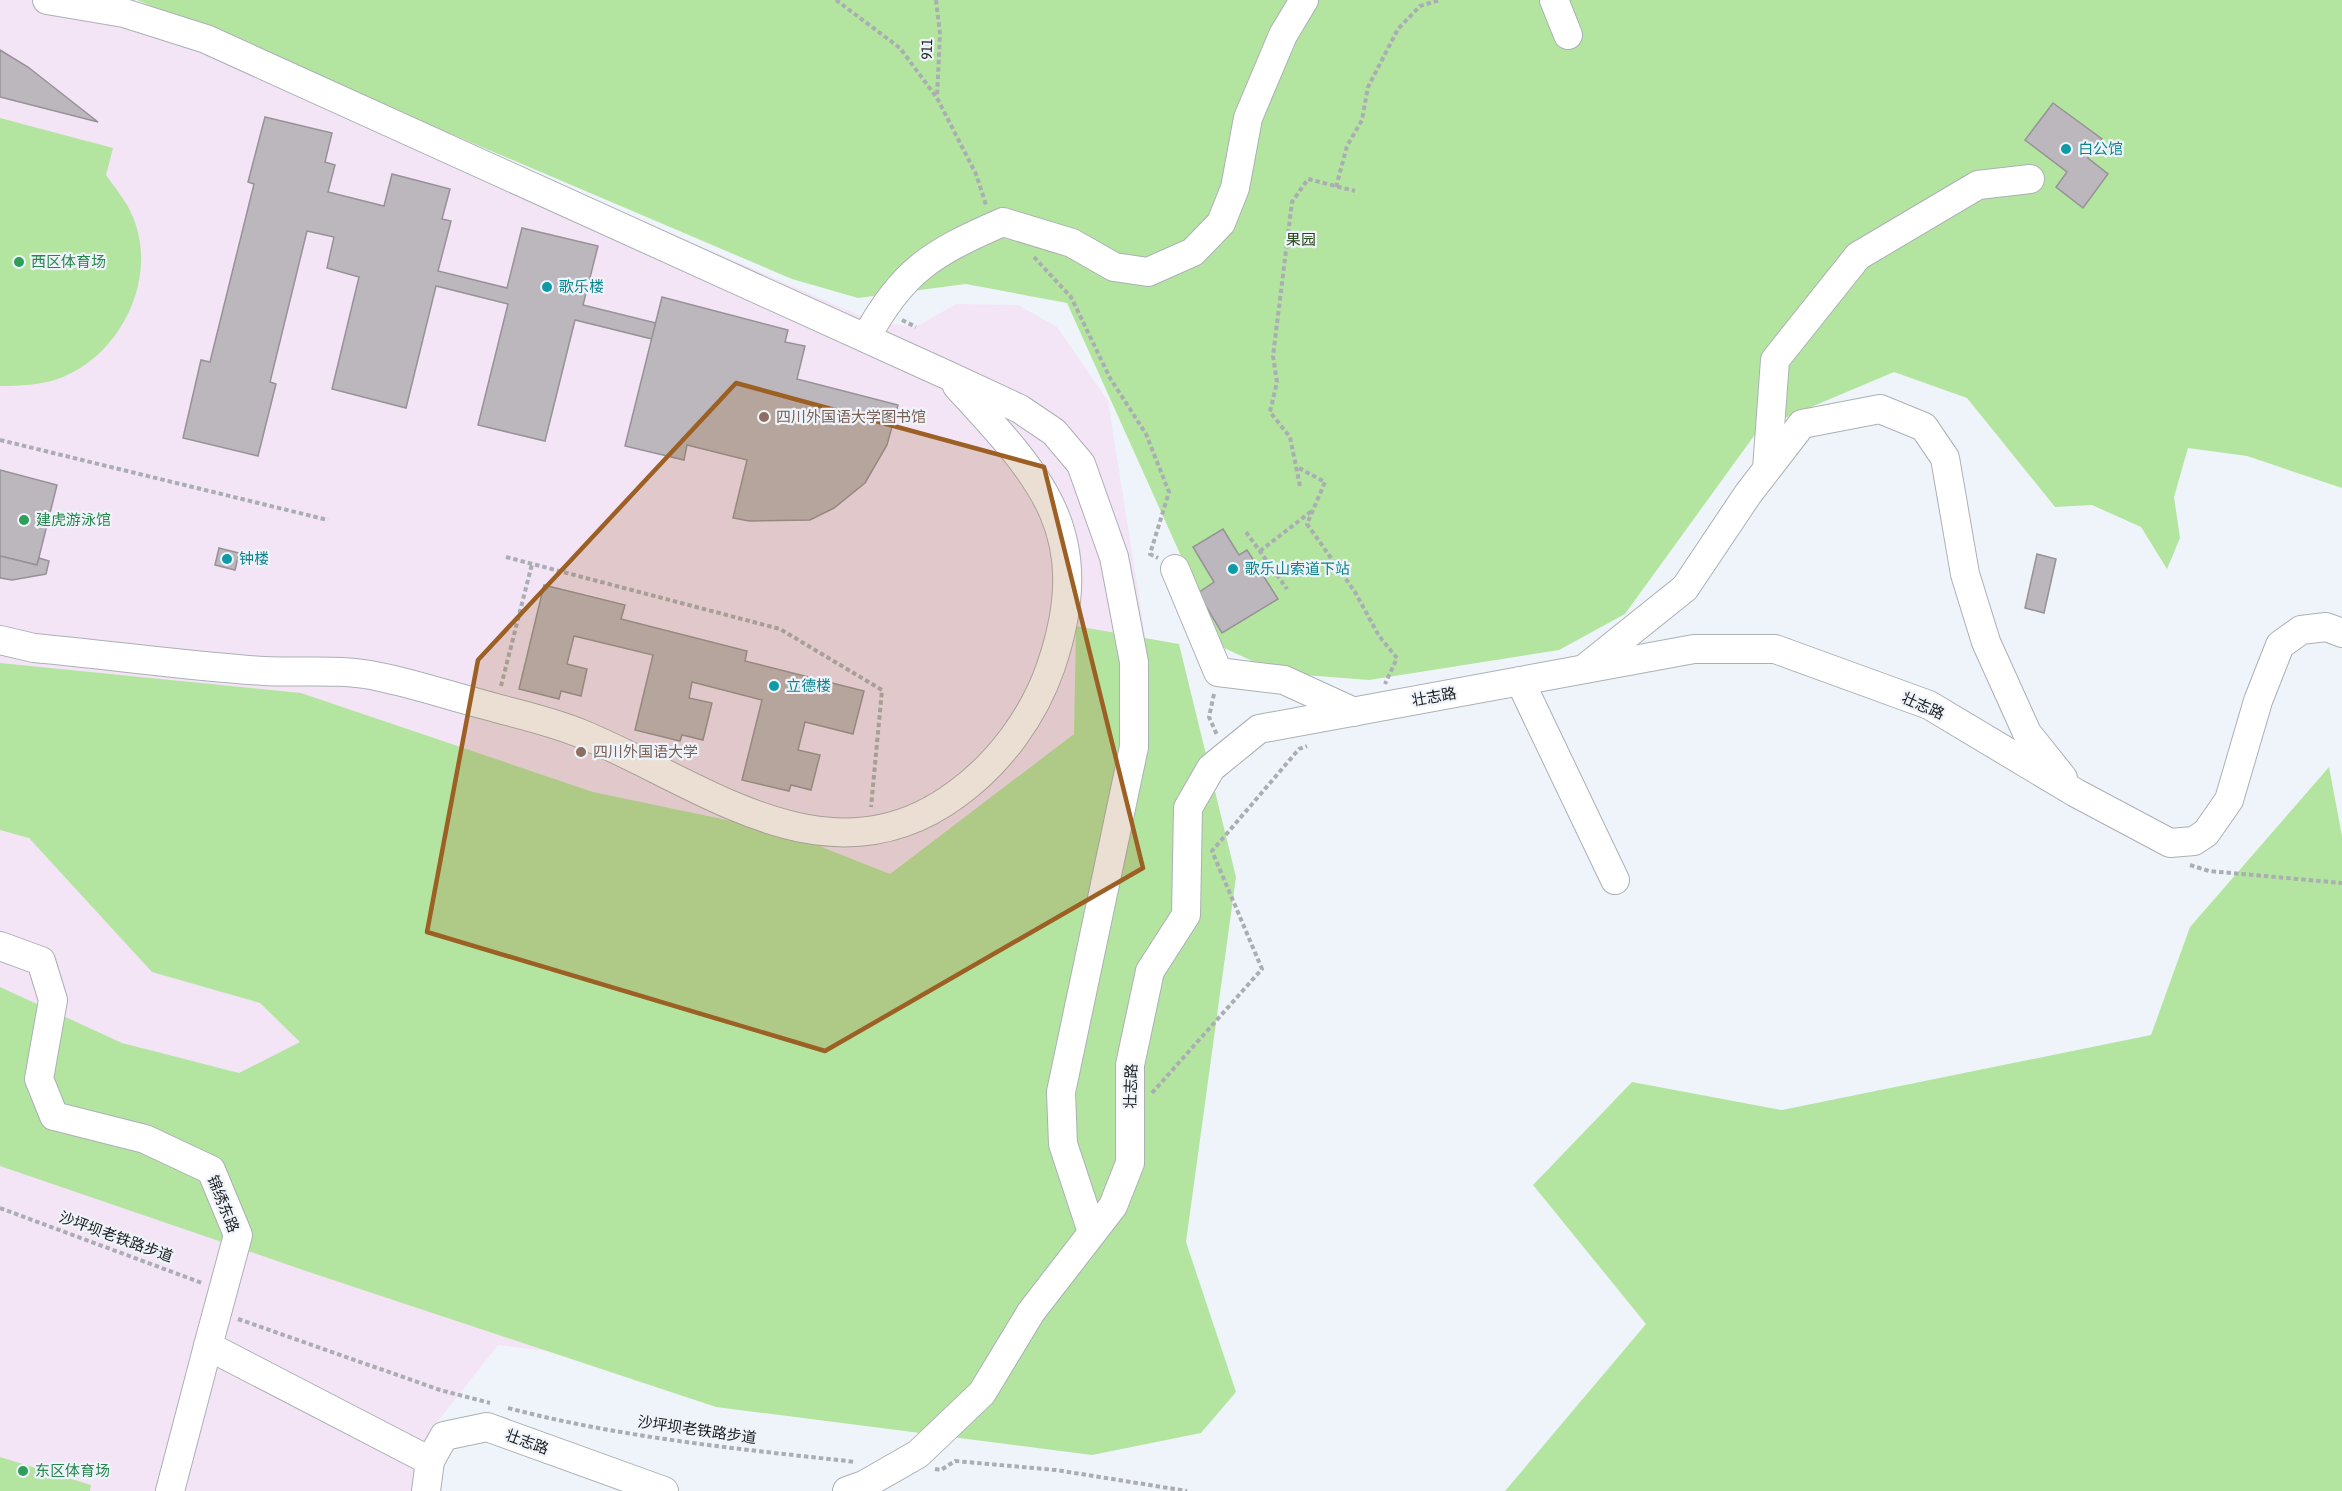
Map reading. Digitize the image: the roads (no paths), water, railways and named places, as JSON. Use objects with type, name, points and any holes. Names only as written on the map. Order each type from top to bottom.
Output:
[{"type":"street","points":[[47,0],[124,13],[206,39],[947,375],[1020,409],[1054,432],[1081,464],[1114,557],[1134,662],[1134,747],[1061,1092],[1063,1144],[1092,1232]]},
{"type":"street","points":[[866,338],[902,282],[946,247],[1003,222],[1072,243],[1114,267],[1148,272],[1193,252],[1221,223],[1235,188],[1248,118],[1283,35],[1304,0]]},
{"type":"street","points":[[1554,0],[1568,35]]},
{"type":"street","points":[[1767,469],[1775,360],[1858,256],[1978,185],[2030,180]]},
{"type":"street","points":[[0,640],[34,648],[266,671],[353,673],[379,676],[574,730],[722,803],[754,815],[818,830],[869,832],[904,824],[938,808],[971,784],[1000,754],[1043,689],[1058,646],[1066,604],[1067,570],[1063,535],[1051,503],[1034,474],[1011,445],[947,375]]},
{"type":"street","points":[[1582,670],[1685,588],[1767,469],[1802,424],[1880,409],[1924,427],[1945,458],[1965,574],[1986,642],[2027,733],[2076,794]]},
{"type":"street","points":[[1175,569],[1218,672],[1284,680],[1354,712]]},
{"type":"street","name":"壮志路","points":[[847,1491],[864,1485],[918,1454],[982,1393],[1031,1312],[1113,1206],[1130,1163],[1130,1065],[1150,971],[1186,915],[1188,808],[1211,768],[1259,729],[1694,650],[1775,649],[1929,705],[2076,794],[2170,843],[2194,841],[2206,833],[2229,800],[2258,701],[2280,645],[2301,630],[2326,627],[2342,633]]},
{"type":"street","points":[[1520,681],[1615,880]]},
{"type":"street","name":"锦绣东路","points":[[0,946],[41,961],[53,1000],[39,1079],[54,1116],[145,1139],[211,1170],[238,1235],[170,1491]]},
{"type":"street","points":[[208,1347],[430,1461]]},
{"type":"street","name":"壮志路","points":[[426,1491],[430,1461],[444,1436],[487,1427],[664,1491]]},
{"type":"place","name":"白公馆","points":[[2066,149]]},
{"type":"place","name":"西区体育场","points":[[19,262]]},
{"type":"place","name":"歌乐楼","points":[[547,287]]},
{"type":"place","name":"四川外国语大学图书馆","points":[[764,417]]},
{"type":"place","name":"建虎游泳馆","points":[[24,520]]},
{"type":"place","name":"钟楼","points":[[227,559]]},
{"type":"place","name":"歌乐山索道下站","points":[[1233,569]]},
{"type":"place","name":"立德楼","points":[[774,686]]},
{"type":"place","name":"四川外国语大学","points":[[581,752]]},
{"type":"place","name":"东区体育场","points":[[23,1471]]},
{"type":"park label","name":"果园","points":[[1301,240]]}]
